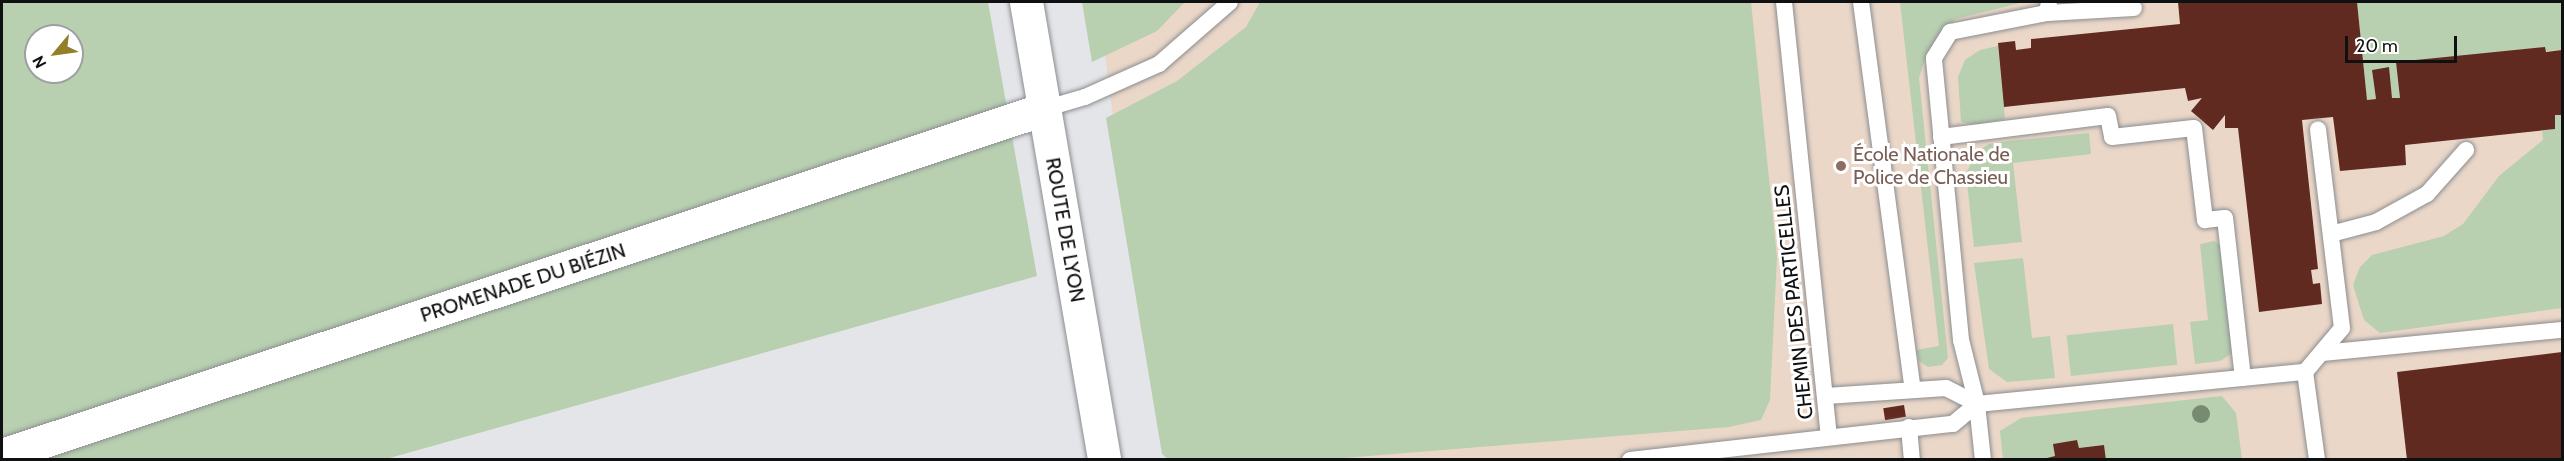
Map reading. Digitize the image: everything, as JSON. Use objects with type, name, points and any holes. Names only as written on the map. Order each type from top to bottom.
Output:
[{"type":"street","name":"ROUTE DE LYON","points":[[1026,2],[1104,459]]},
{"type":"street","name":"PROMENADE DU BIÉZIN","points":[[2,455],[1044,109]]},
{"type":"lane","points":[[1044,109],[1085,97],[1159,64],[1230,2]]},
{"type":"lane","name":"CHEMIN DES PARTICELLES","points":[[1630,459],[1829,436],[1784,2]]},
{"type":"lane","points":[[1861,2],[1913,390]]},
{"type":"lane","points":[[1983,459],[1977,404],[1961,340],[1934,58],[1950,32],[2048,7],[2134,8]]},
{"type":"lane","points":[[1941,137],[2108,116],[2112,137],[2194,128],[2205,220],[2225,218],[2243,378]]},
{"type":"lane","points":[[1826,396],[1946,388],[1977,404],[2305,372],[2342,328],[2318,129]]},
{"type":"lane","points":[[2331,234],[2376,222],[2427,194],[2466,150]]},
{"type":"lane","points":[[2322,353],[2562,330]]},
{"type":"lane","points":[[2305,372],[2317,459]]},
{"type":"lane","points":[[1829,436],[1953,424],[1977,404]]},
{"type":"lane","points":[[1909,427],[1912,459]]},
{"type":"shaded area","name":"École Nationale de Police de Chassieu","points":[[1098,2],[2562,2],[2562,459],[1210,459],[1141,331]]},
{"type":"green space","points":[[2,2],[988,2],[1037,276],[386,459],[2,459]]},
{"type":"green space","points":[[1082,2],[1185,2],[1157,31],[1092,62]]},
{"type":"green space","points":[[1260,2],[1751,2],[1777,257],[1770,400],[1761,420],[1729,427],[1332,459],[1169,460],[1162,454],[1106,118],[1177,81],[1246,27]]},
{"type":"green space","points":[[1900,2],[2024,2],[1956,19],[1937,36],[1919,78],[1948,358],[1942,365],[1928,367],[1919,361],[1916,350],[1939,346]]},
{"type":"green space","points":[[2357,2],[2562,2],[2562,50],[2396,62],[2400,98],[2392,98],[2388,67],[2372,70],[2376,99],[2367,100]]},
{"type":"green space","points":[[1998,46],[2005,119],[1975,125],[1961,122],[1958,77],[1965,60],[1980,50]]},
{"type":"green space","points":[[2555,115],[2562,115],[2562,308],[2380,333],[2364,320],[2353,285],[2360,267],[2372,255],[2444,236],[2463,224],[2499,176],[2543,140],[2542,130],[2555,129]]},
{"type":"green space","points":[[2089,133],[2091,154],[2013,163],[2022,242],[1974,247],[1966,173],[1978,151],[1989,144]]},
{"type":"green space","points":[[2214,241],[2221,246],[2234,344],[2231,354],[2220,361],[2195,364],[2190,322],[2208,320],[2200,244]]},
{"type":"green space","points":[[2023,258],[2032,338],[2050,336],[2055,378],[2007,382],[1989,369],[1974,263]]},
{"type":"green space","points":[[2173,324],[2177,365],[2071,376],[2067,335]]},
{"type":"green space","points":[[2222,396],[2236,413],[2242,459],[2106,459],[2104,445],[2079,448],[2077,440],[2054,444],[2055,456],[2043,459],[2003,459],[2000,431],[2021,418]]},
{"type":"building","points":[[2178,2],[2357,2],[2367,100],[2376,99],[2372,70],[2389,67],[2392,98],[2400,98],[2396,62],[2545,47],[2546,52],[2562,50],[2562,115],[2555,115],[2555,129],[2405,145],[2406,165],[2340,171],[2333,117],[2302,120],[2318,269],[2311,270],[2313,284],[2320,283],[2322,304],[2259,312],[2238,128],[2225,128],[2225,115],[2213,130],[2191,111],[2202,98],[2188,101],[2185,88],[2004,107],[1998,43],[2015,41],[2016,50],[2031,48],[2031,39],[2180,24]]},
{"type":"building","points":[[2562,352],[2562,460],[2407,460],[2397,372]]},
{"type":"building","points":[[1904,405],[1906,417],[1885,420],[1883,408]]},
{"type":"building","points":[[2077,440],[2079,448],[2104,445],[2106,460],[2039,460],[2055,456],[2053,444]]},
{"type":"place","name":"École Nationale de Police de Chassieu","points":[[1841,166]]}]
